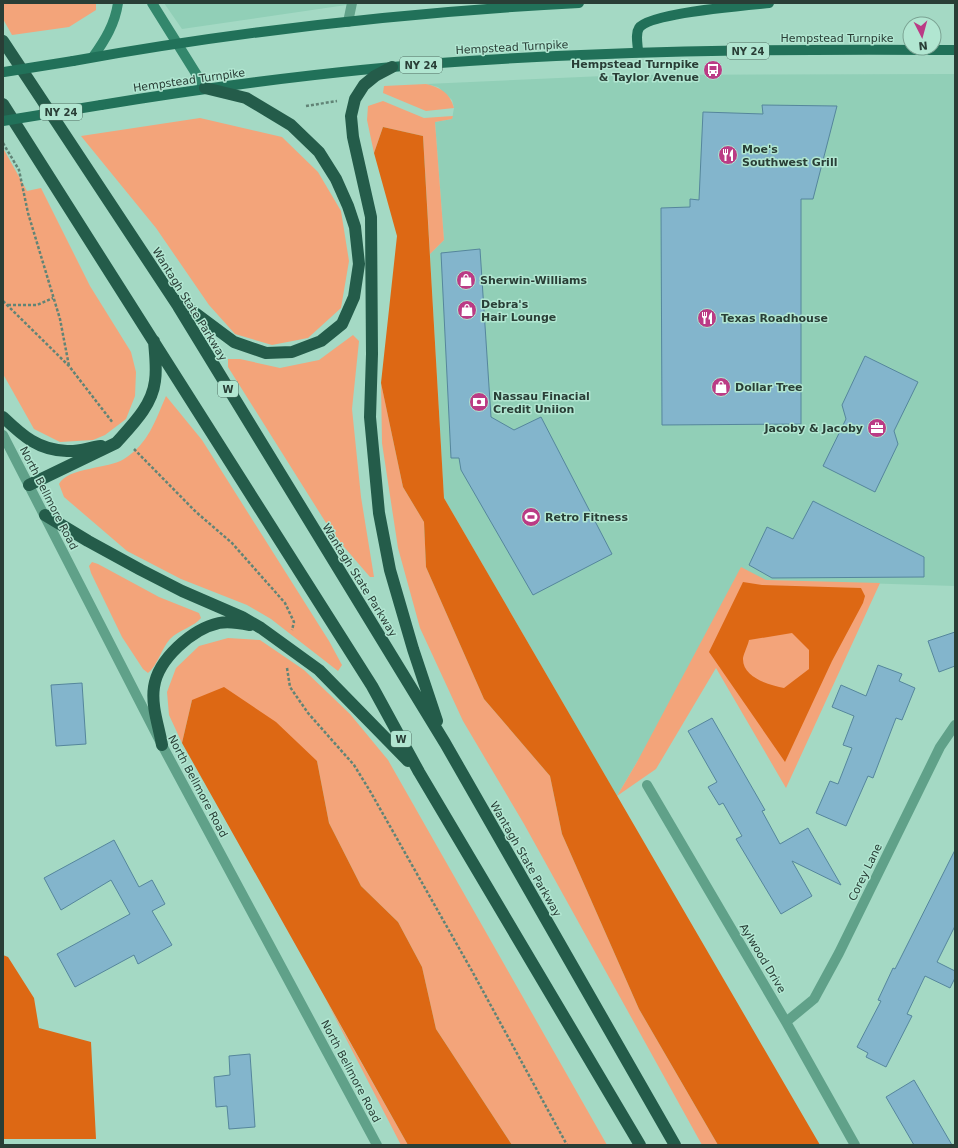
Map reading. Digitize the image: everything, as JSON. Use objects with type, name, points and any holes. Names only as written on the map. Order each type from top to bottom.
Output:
[{"type":"highway","name":"Wantagh State Parkway","points":[[3,41],[171,296],[445,743],[675,1145]]},
{"type":"highway","points":[[392,67],[375,76],[364,85],[355,99],[351,116],[354,144],[370,217],[372,354],[370,417],[373,459],[379,513],[390,570],[413,649],[445,743]]},
{"type":"highway","points":[[171,296],[234,342],[266,353],[292,352],[321,341],[342,324],[354,297],[360,264],[355,227],[348,206],[336,179],[318,152],[291,126],[246,98],[205,88]]},
{"type":"highway","name":"W","points":[[3,104],[154,339],[372,686],[419,772],[640,1145]]},
{"type":"highway","points":[[29,485],[120,439],[148,404],[153,390],[156,381],[154,339]]},
{"type":"highway","points":[[3,417],[37,445],[68,452],[120,439]]},
{"type":"highway","points":[[45,515],[141,570],[182,591],[242,617],[261,628],[320,670],[419,772]]},
{"type":"highway","points":[[162,745],[155,707],[154,687],[160,670],[178,647],[194,634],[219,623],[240,622],[261,628]]},
{"type":"main road","points":[[93,57],[110,32],[117,13],[118,3]]},
{"type":"main road","points":[[152,3],[205,88]]},
{"type":"main road","points":[[3,72],[177,43],[348,22],[492,8],[579,3]]},
{"type":"main road","points":[[638,52],[638,30],[640,26],[648,22],[693,12],[769,3]]},
{"type":"main road","name":"Hempstead Turnpike","points":[[3,121],[205,88],[392,67],[477,60],[638,52],[955,50]]},
{"type":"street","points":[[348,22],[352,3]]},
{"type":"street","name":"North Bellmore Road","points":[[3,435],[162,745],[377,1145]]},
{"type":"street","name":"Corey Lane","points":[[786,1022],[814,999],[839,953],[940,747],[955,725]]},
{"type":"street","name":"Aylwood Drive","points":[[646,785],[786,1022],[855,1145]]},
{"type":"path","points":[[306,106],[340,100]]},
{"type":"path","points":[[3,143],[19,170],[28,213],[60,319],[69,366]]},
{"type":"path","points":[[8,305],[37,305],[53,298]]},
{"type":"path","points":[[3,300],[69,366],[120,439],[147,463],[196,512],[232,543],[285,603],[294,622],[286,667],[290,687],[308,713],[354,765],[370,791],[476,978],[567,1145]]},
{"type":"shaded area","points":[[3,3],[96,3],[96,10],[69,27],[12,35],[3,19]]},
{"type":"shaded area","points":[[164,3],[360,3],[182,29]]},
{"type":"shaded area","points":[[955,74],[955,586],[766,580],[637,762],[617,796],[444,498],[430,254],[444,240],[435,122],[452,119],[454,108],[452,100],[438,87],[426,84],[626,75]]},
{"type":"shaded area","points":[[426,84],[436,87],[444,92],[450,98],[454,108],[426,111],[383,93],[384,86]]},
{"type":"shaded area","points":[[383,101],[424,118],[453,116],[452,119],[435,122],[444,240],[430,254],[423,136],[383,127],[374,153],[367,120],[368,106]]},
{"type":"shaded area","points":[[200,118],[282,137],[318,172],[341,211],[349,261],[341,308],[308,338],[272,345],[235,334],[209,305],[156,228],[81,136]]},
{"type":"shaded area","points":[[383,127],[423,136],[444,498],[820,1145],[718,1145],[639,1009],[562,834],[550,776],[484,699],[426,567],[424,522],[403,487],[381,383],[397,236],[374,153]]},
{"type":"shaded area","points":[[3,148],[27,191],[41,188],[90,286],[131,352],[136,372],[135,396],[126,419],[105,435],[93,440],[60,442],[34,429],[3,374]]},
{"type":"shaded area","points":[[353,335],[359,341],[352,409],[361,497],[374,577],[370,577],[333,534],[228,367],[228,359],[240,359],[280,368],[319,360]]},
{"type":"shaded area","points":[[381,383],[403,487],[424,522],[426,567],[484,699],[550,776],[562,834],[639,1009],[718,1145],[702,1145],[524,824],[463,721],[420,628],[398,548],[382,443]]},
{"type":"shaded area","points":[[166,396],[202,440],[329,641],[342,665],[338,671],[271,619],[247,605],[181,579],[127,551],[64,497],[59,484],[64,478],[80,471],[109,465],[124,459],[133,453],[140,446],[150,431]]},
{"type":"shaded area","points":[[92,562],[159,597],[199,613],[201,618],[198,621],[170,639],[154,666],[148,673],[143,669],[122,637],[91,573],[89,566]]},
{"type":"shaded area","points":[[741,567],[766,580],[880,583],[786,788],[716,668],[656,769],[617,796],[637,762]]},
{"type":"shaded area","points":[[743,582],[762,585],[861,588],[865,596],[863,603],[832,661],[785,762],[709,652]],"holes":[[[792,633],[809,650],[809,669],[784,688],[758,679],[747,671],[744,665],[743,658],[749,640]]]},
{"type":"shaded area","points":[[228,638],[260,640],[304,670],[350,714],[388,760],[607,1145],[512,1145],[436,1029],[422,967],[398,922],[361,886],[329,823],[317,761],[192,700],[182,743],[169,715],[167,692],[176,668],[199,646]]},
{"type":"shaded area","points":[[224,687],[276,722],[317,761],[329,823],[361,886],[398,922],[422,967],[436,1029],[512,1145],[408,1145],[182,743],[192,700]]},
{"type":"shaded area","points":[[3,955],[8,957],[34,998],[39,1028],[91,1042],[96,1139],[3,1139]]},
{"type":"shaded area","points":[[326,1000],[408,1145],[401,1145]]},
{"type":"building","points":[[762,105],[837,106],[813,199],[801,199],[801,424],[662,425],[661,208],[690,207],[690,199],[699,200],[703,112],[763,114]]},
{"type":"building","points":[[480,249],[491,417],[514,430],[541,417],[612,554],[533,595],[461,470],[459,458],[451,458],[441,253]]},
{"type":"building","points":[[865,356],[918,382],[894,431],[898,444],[875,492],[823,466],[846,419],[842,405]]},
{"type":"building","points":[[813,501],[924,557],[924,577],[772,578],[749,565],[767,527],[793,539]]},
{"type":"building","points":[[955,632],[955,666],[939,672],[928,641]]},
{"type":"building","points":[[878,665],[902,674],[899,681],[915,688],[902,720],[896,718],[873,778],[868,776],[846,826],[816,813],[830,781],[838,784],[852,748],[843,745],[854,716],[832,707],[841,685],[866,696]]},
{"type":"building","points":[[82,683],[86,744],[56,746],[51,685]]},
{"type":"building","points":[[712,718],[765,810],[762,811],[780,844],[808,828],[841,885],[792,861],[812,896],[781,914],[736,839],[742,836],[723,803],[719,805],[708,787],[717,782],[688,731]]},
{"type":"building","points":[[114,840],[139,887],[152,880],[165,904],[152,911],[172,945],[138,964],[134,955],[75,987],[57,954],[130,914],[111,880],[61,910],[44,878]]},
{"type":"building","points":[[955,850],[955,926],[937,962],[955,971],[955,978],[950,988],[925,976],[907,1014],[912,1016],[886,1067],[866,1057],[868,1053],[857,1047],[881,1001],[878,1000],[893,968],[895,969]]},
{"type":"building","points":[[250,1054],[255,1127],[229,1129],[227,1106],[216,1107],[214,1077],[230,1075],[229,1056]]},
{"type":"building","points":[[914,1080],[952,1145],[914,1145],[886,1097]]},
{"type":"place","name":"Hempstead Turnpike & Taylor Avenue","points":[[713,70]]},
{"type":"place","name":"Moe's Southwest Grill","points":[[728,155]]},
{"type":"place","name":"Sherwin-Williams","points":[[466,280]]},
{"type":"place","name":"Debra's Hair Lounge","points":[[467,310]]},
{"type":"place","name":"Texas Roadhouse","points":[[707,318]]},
{"type":"place","name":"Dollar Tree","points":[[721,387]]},
{"type":"place","name":"Nassau Finacial Credit Uniion","points":[[479,402]]},
{"type":"place","name":"Jacoby & Jacoby","points":[[877,428]]},
{"type":"place","name":"Retro Fitness","points":[[531,517]]}]
